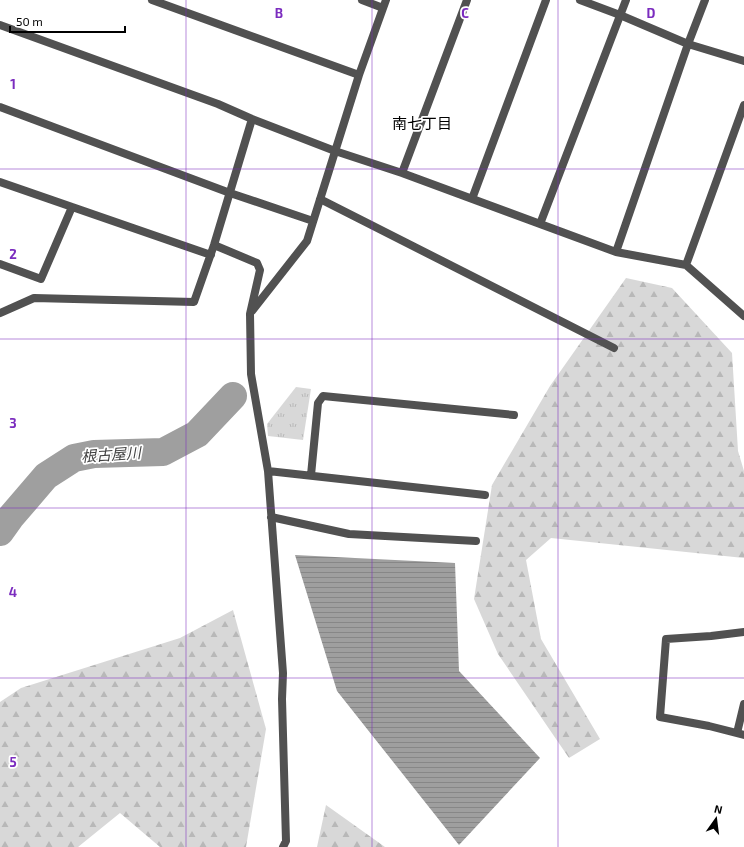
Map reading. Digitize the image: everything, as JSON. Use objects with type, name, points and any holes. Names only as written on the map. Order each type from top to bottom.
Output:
[{"type":"street","points":[[152,0],[359,75]]},
{"type":"street","points":[[250,314],[307,241],[359,75],[385,4],[362,0]]},
{"type":"street","points":[[402,174],[467,0]]},
{"type":"street","points":[[472,199],[546,0]]},
{"type":"street","points":[[580,0],[620,15],[688,44],[744,61]]},
{"type":"street","points":[[540,224],[626,0]]},
{"type":"street","points":[[616,252],[688,44],[705,0]]},
{"type":"street","points":[[0,25],[218,104],[252,119],[335,151],[616,252],[686,265],[744,316]]},
{"type":"street","points":[[686,265],[744,105]]},
{"type":"street","points":[[0,107],[230,193],[313,220]]},
{"type":"street","points":[[0,313],[34,298],[194,302],[211,255],[252,119]]},
{"type":"street","points":[[0,182],[211,255]]},
{"type":"street","points":[[320,199],[614,348]]},
{"type":"street","points":[[0,264],[41,279],[72,207]]},
{"type":"street","points":[[214,245],[257,263],[260,270],[250,314],[251,374],[268,471],[282,673],[286,841],[283,847]]},
{"type":"street","points":[[311,475],[318,403],[323,396],[514,415]]},
{"type":"street","points":[[268,471],[485,495]]},
{"type":"street","points":[[271,517],[349,534],[476,541]]},
{"type":"street","points":[[744,632],[666,639],[660,717],[710,726],[740,734],[744,704]]},
{"type":"green space","points":[[626,278],[672,288],[732,353],[738,451],[744,471],[744,558],[551,538],[526,560],[541,639],[600,739],[569,758],[498,654],[474,599],[492,485],[550,386]]},
{"type":"green space","points":[[296,387],[311,389],[303,440],[268,436],[267,424]]},
{"type":"green space","points":[[233,610],[266,729],[246,847],[160,847],[120,813],[78,847],[0,847],[0,702],[21,688],[180,638]]},
{"type":"green space","points":[[326,805],[385,847],[317,847]]},
{"type":"shaded area","points":[[295,555],[455,563],[459,671],[540,758],[459,845],[337,691]]},
{"type":"waterway","name":"根古屋川","points":[[0,532],[46,476],[74,458],[94,454],[163,452],[197,434],[233,396]]},
{"type":"district","name":"南七丁目","points":[[422,124]]}]
